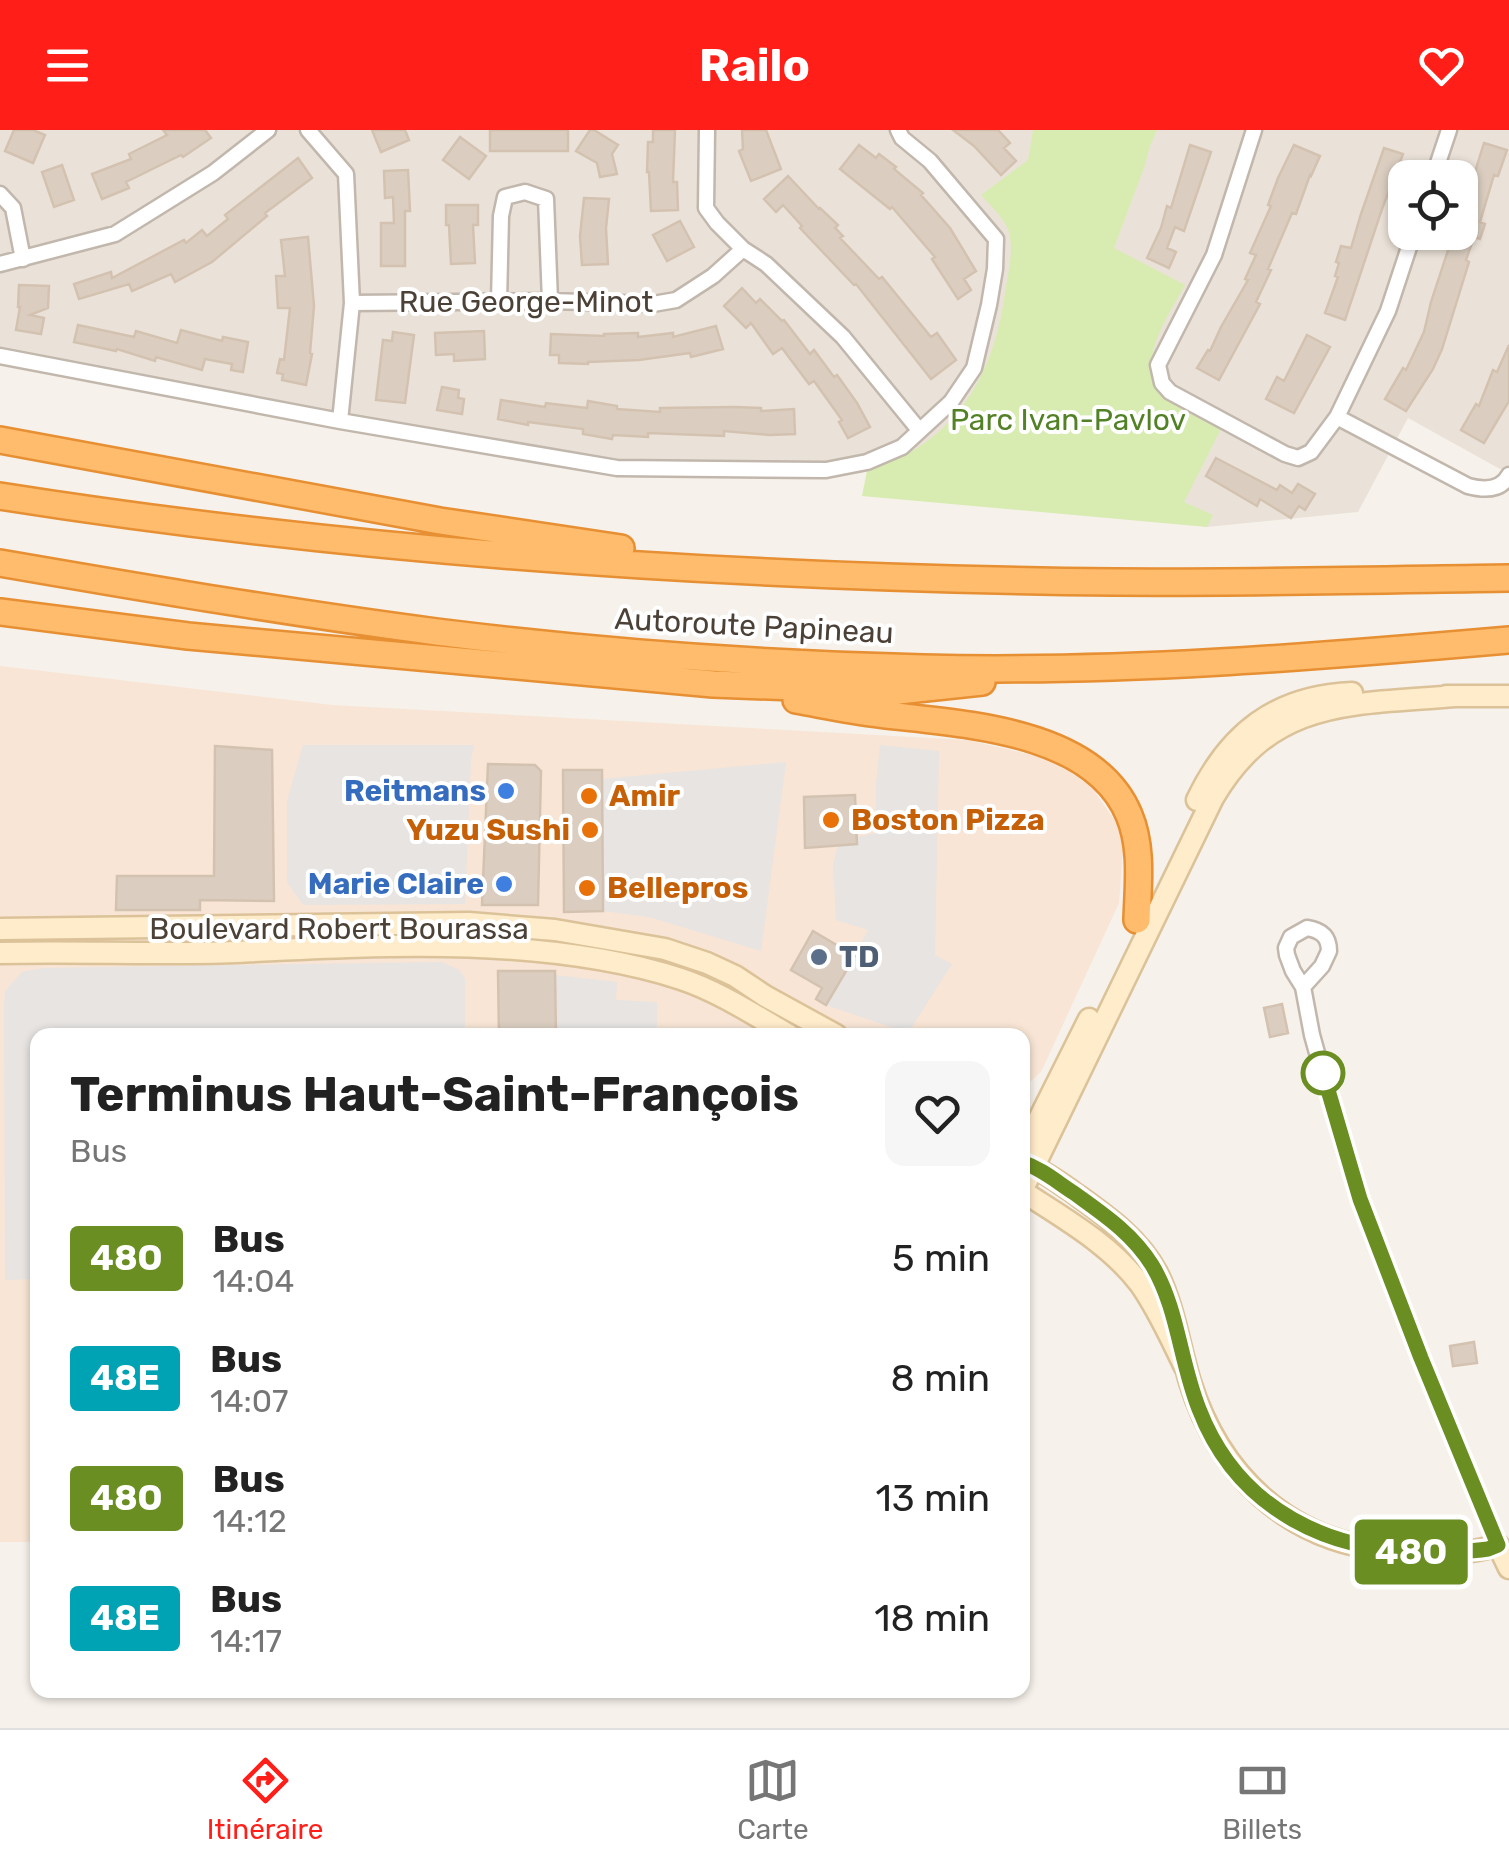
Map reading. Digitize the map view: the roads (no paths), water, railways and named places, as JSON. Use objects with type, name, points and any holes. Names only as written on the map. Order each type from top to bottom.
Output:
[{"type":"highway","points":[[3,440],[440,521],[812,573]]},
{"type":"highway","name":"Autoroute Papineau","points":[[0,496],[241,529],[436,550],[812,573],[1115,582],[1509,578]]},
{"type":"highway","name":"Autoroute Papineau","points":[[0,563],[433,631],[744,660],[909,668],[1126,666],[1366,654],[1509,640]]},
{"type":"highway","points":[[0,612],[267,644],[713,684],[898,691],[1126,666]]},
{"type":"highway","points":[[0,620],[70,623]]},
{"type":"highway","points":[[713,684],[858,712],[1012,734],[1068,753],[1100,776],[1130,816],[1138,849],[1138,920]]},
{"type":"street","points":[[0,264],[115,234],[213,173],[268,130]]},
{"type":"street","points":[[308,130],[346,174],[352,303],[340,422]]},
{"type":"street","points":[[706,130],[706,208],[743,248],[766,264],[843,337],[919,430]]},
{"type":"street","points":[[0,356],[340,422],[617,468],[826,470],[867,462],[902,447],[950,402],[974,368],[995,269],[996,239],[898,130]]},
{"type":"street","points":[[1254,130],[1214,256],[1158,365],[1162,383],[1170,392],[1298,458],[1311,452],[1337,417],[1388,311],[1408,250]]},
{"type":"street","points":[[1439,160],[1449,130]]},
{"type":"street","points":[[498,302],[505,196],[525,192],[546,199],[550,301]]},
{"type":"street","points":[[0,194],[12,208],[23,260]]},
{"type":"street","name":"Rue George-Minot","points":[[352,303],[653,304],[676,300],[713,276],[743,248]]},
{"type":"street","points":[[1337,417],[1468,486],[1486,490],[1506,481],[1509,475]]},
{"type":"street","points":[[1030,1152],[1047,1106],[1213,769],[1236,740],[1293,703],[1330,694],[1509,696]]},
{"type":"street","points":[[1030,1154],[1212,798],[1238,761],[1270,733],[1310,714],[1346,705],[1455,696]]},
{"type":"street","name":"Boulevard Robert Bourassa","points":[[0,929],[469,923],[582,933],[664,949],[707,963],[823,1028]]},
{"type":"street","name":"Boulevard Robert Bourassa","points":[[0,953],[440,946],[566,954],[678,978],[718,993],[777,1028]]},
{"type":"street","points":[[1304,987],[1312,1035],[1360,1199],[1509,1568]]},
{"type":"street","points":[[1030,1115],[1047,1106]]},
{"type":"street","points":[[1030,1162],[1124,1230],[1142,1250],[1163,1287],[1204,1422],[1222,1453],[1259,1496],[1293,1521],[1332,1538],[1379,1550],[1475,1551],[1498,1545]]},
{"type":"street","points":[[1030,1196],[1103,1246],[1126,1268],[1154,1307],[1185,1367]]},
{"type":"place","name":"Reitmans","points":[[506,791]]},
{"type":"place","name":"Amir","points":[[589,796]]},
{"type":"place","name":"Boston Pizza","points":[[831,820]]},
{"type":"place","name":"Yuzu Sushi","points":[[590,830]]},
{"type":"place","name":"Marie Claire","points":[[504,884]]},
{"type":"place","name":"Bellepros","points":[[587,888]]},
{"type":"place","name":"TD","points":[[819,957]]},
{"type":"park label","name":"Parc Ivan-Pavlov","points":[[1068,420]]}]
